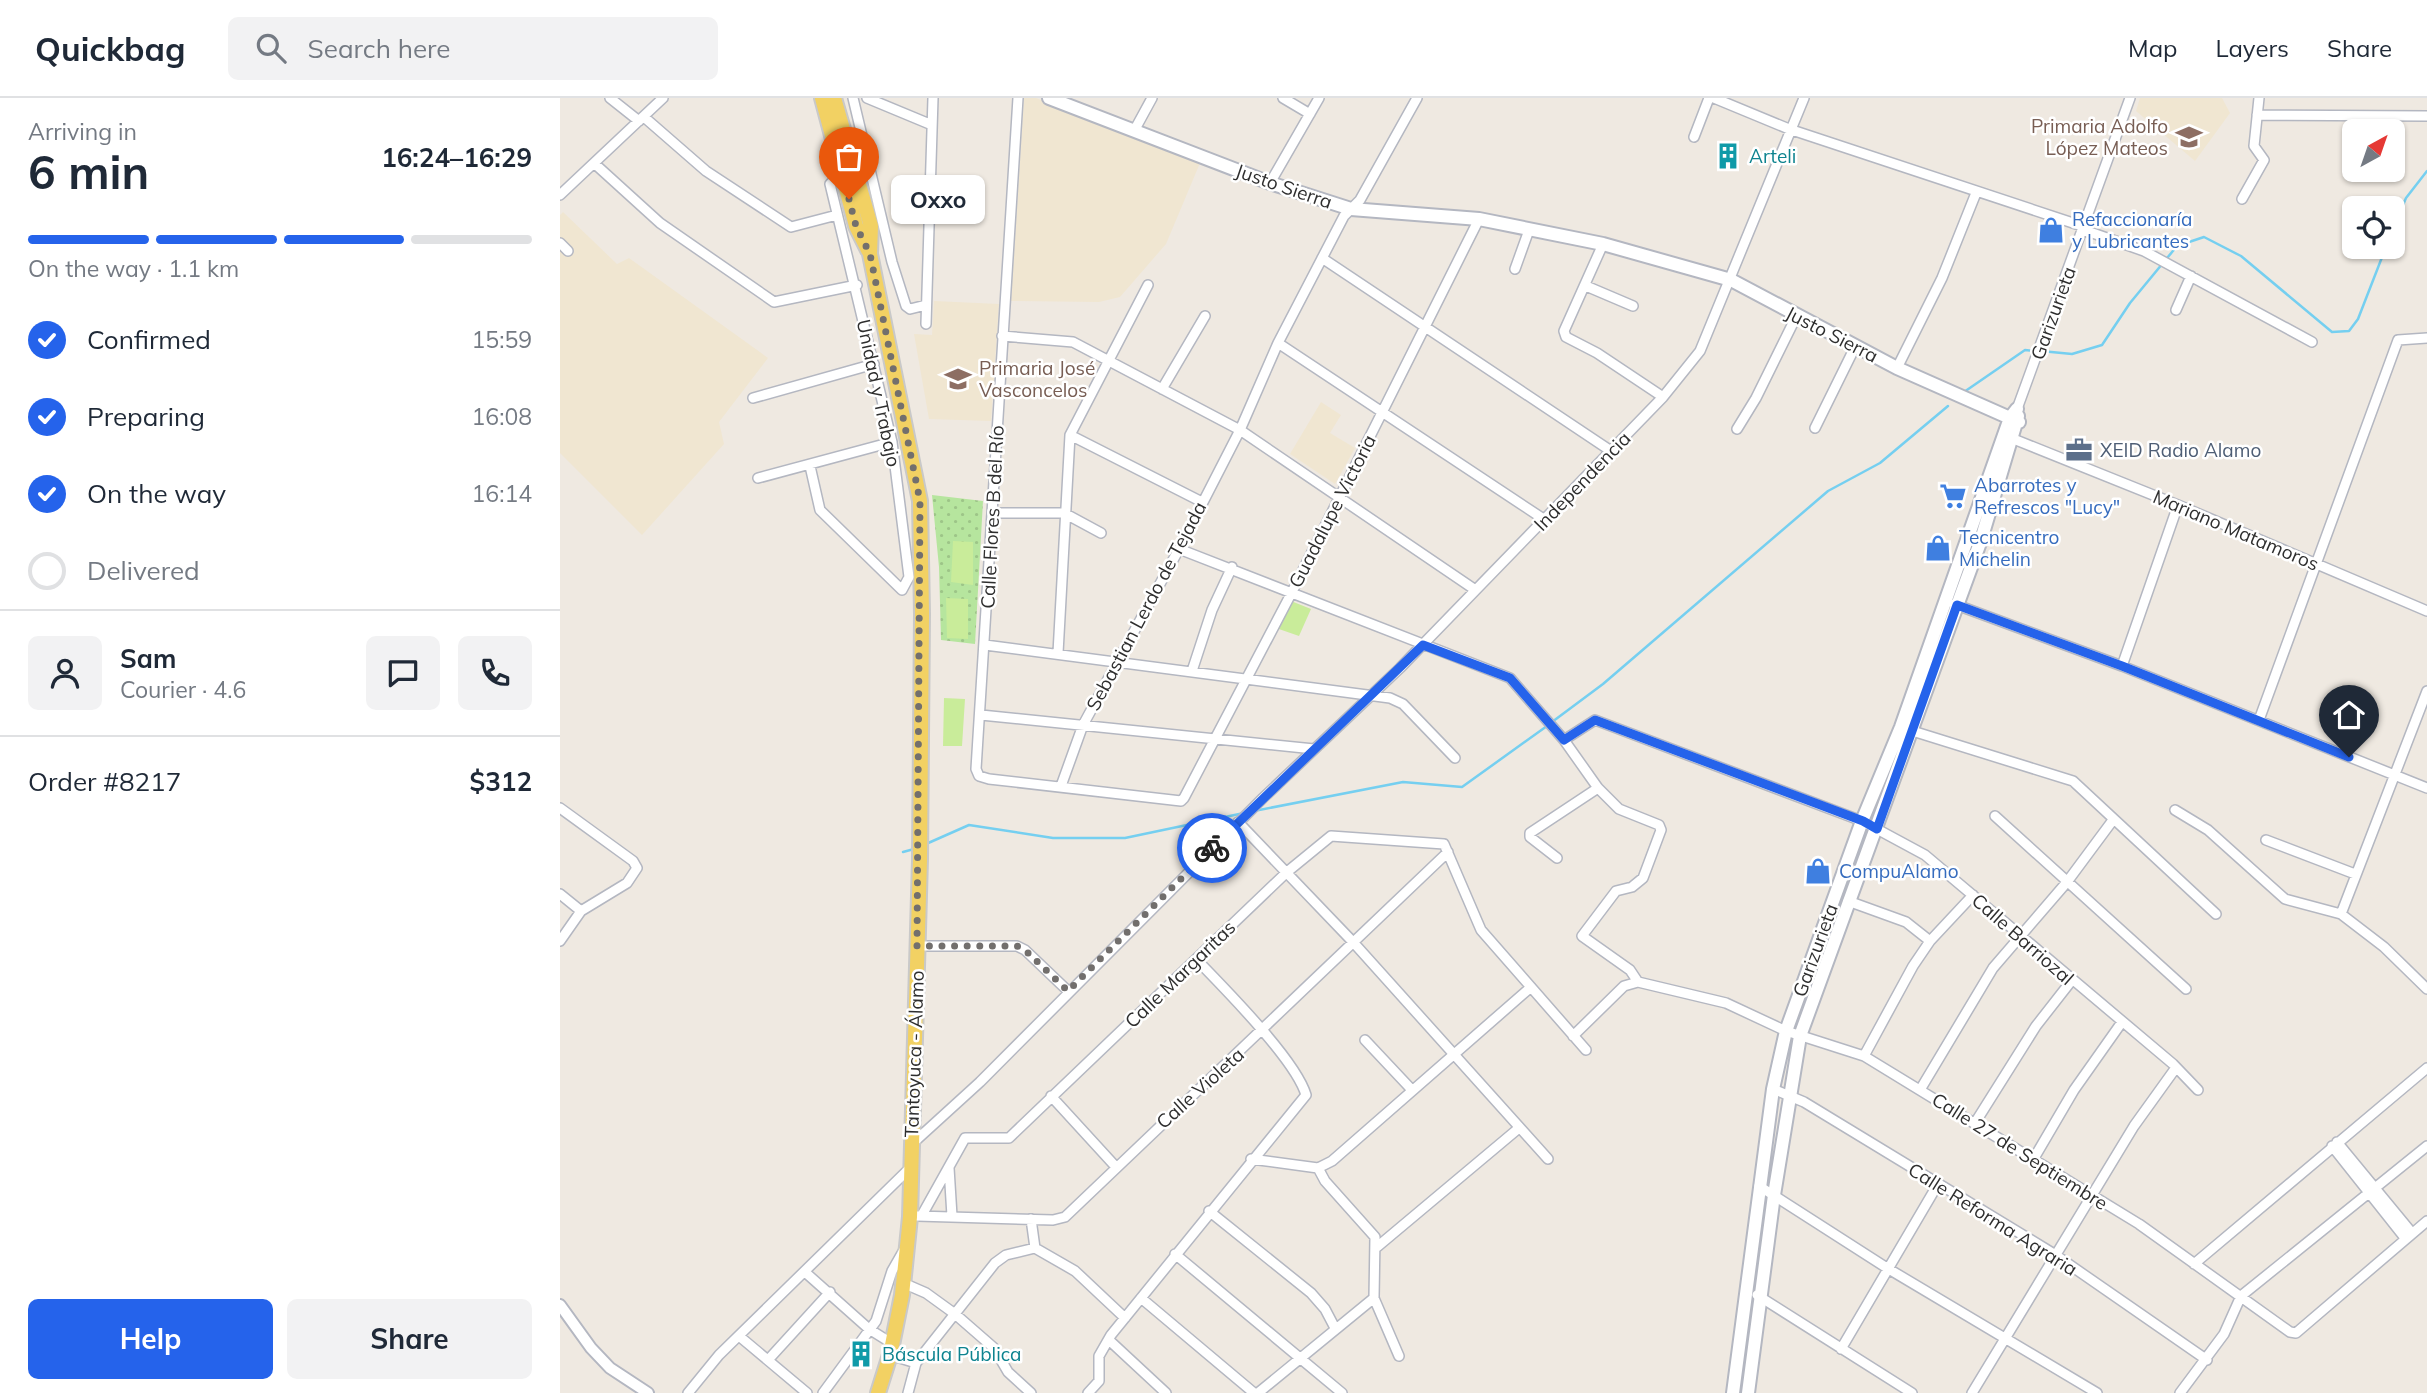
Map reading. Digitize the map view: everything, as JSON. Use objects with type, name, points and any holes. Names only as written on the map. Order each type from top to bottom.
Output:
[{"type":"main road","points":[[822,98],[847,171]]},
{"type":"main road","points":[[834,98],[847,171]]},
{"type":"main road","name":"Justo Sierra","points":[[1049,98],[1270,183],[1351,209],[1479,219],[1602,244],[1731,280],[1796,317],[1897,368],[2016,416]]},
{"type":"main road","name":"Tantoyuca - Álamo","points":[[847,171],[856,226],[870,254],[920,501],[920,859],[912,1144],[916,1216],[905,1249],[903,1283],[891,1350],[878,1393]]},
{"type":"main road","name":"Garizurieta","points":[[1748,1393],[1788,1095],[1800,1036],[1877,829],[1906,729],[2016,416]]},
{"type":"main road","name":"Garizurieta","points":[[1733,1393],[1773,1089],[1786,1031],[1863,821],[1906,729]]},
{"type":"street","points":[[610,98],[642,119],[706,171],[791,227],[837,215]]},
{"type":"street","points":[[560,195],[663,98]]},
{"type":"street","points":[[853,98],[892,262],[906,306],[910,309],[926,304]]},
{"type":"street","points":[[867,98],[932,125]]},
{"type":"street","points":[[926,324],[933,98]]},
{"type":"street","name":"Calle Flores B del Río","points":[[1018,98],[976,769],[979,776],[989,779],[1061,786]]},
{"type":"street","points":[[1134,131],[1152,98]]},
{"type":"street","points":[[1283,98],[1310,114]]},
{"type":"street","points":[[1270,183],[1319,98]]},
{"type":"street","points":[[1351,209],[1360,200],[1418,98]]},
{"type":"street","points":[[1694,137],[1709,98]]},
{"type":"street","points":[[1714,98],[1789,129],[2085,228],[2144,251],[2312,342]]},
{"type":"street","name":"Independencia","points":[[912,1144],[980,1082],[1263,797],[1373,695],[1663,397],[1700,351],[1804,98]]},
{"type":"street","name":"Garizurieta","points":[[2016,416],[2130,98]]},
{"type":"street","points":[[2242,199],[2263,167],[2264,160],[2254,146],[2259,98]]},
{"type":"street","points":[[2257,115],[2427,116]]},
{"type":"street","points":[[595,164],[660,223],[774,302],[857,285]]},
{"type":"street","name":"Unidad y Trabajo","points":[[810,466],[820,510],[902,590],[909,577],[892,442],[857,285],[830,184],[847,171]]},
{"type":"street","points":[[1897,368],[1942,278],[1976,193]]},
{"type":"street","name":"Sebastian Lerdo de Tejada","points":[[1061,786],[1083,725],[1179,549],[1240,429],[1278,343],[1351,209]]},
{"type":"street","name":"Guadalupe Victoria","points":[[1061,786],[1181,801],[1292,592],[1479,219]]},
{"type":"street","points":[[1515,269],[1529,230]]},
{"type":"street","points":[[560,243],[568,251]]},
{"type":"street","points":[[1602,244],[1586,286],[1564,331],[1566,337],[1597,353],[1663,397]]},
{"type":"street","points":[[1322,258],[1611,452]]},
{"type":"street","points":[[2176,310],[2191,276]]},
{"type":"street","points":[[1058,653],[1070,435],[1148,285]]},
{"type":"street","points":[[1586,286],[1633,306]]},
{"type":"street","points":[[1162,389],[1205,316]]},
{"type":"street","points":[[1737,429],[1756,398],[1796,317]]},
{"type":"street","points":[[1002,336],[1073,342],[1240,429],[1474,589]]},
{"type":"street","points":[[2259,720],[2398,340],[2427,338]]},
{"type":"street","points":[[1278,343],[1545,520]]},
{"type":"street","points":[[1815,428],[1856,345]]},
{"type":"street","points":[[753,398],[874,364]]},
{"type":"street","points":[[1070,435],[1202,502]]},
{"type":"street","name":"Mariano Matamoros","points":[[2009,437],[2178,505],[2427,611]]},
{"type":"street","points":[[758,478],[892,442]]},
{"type":"street","points":[[2122,666],[2178,505]]},
{"type":"street","points":[[992,513],[1064,513],[1101,533]]},
{"type":"street","points":[[1179,549],[1232,567],[1510,678],[1541,712],[1598,788],[1619,809],[1659,825],[1661,830],[1643,878],[1632,887],[1616,891],[1583,936],[1630,970],[1638,982],[1624,986],[1573,1036]]},
{"type":"street","points":[[1192,671],[1212,610],[1232,567]]},
{"type":"street","points":[[1952,603],[2122,666],[2427,788]]},
{"type":"street","points":[[985,645],[1373,695],[1403,704],[1454,758]]},
{"type":"street","points":[[2341,914],[2427,691]]},
{"type":"street","points":[[981,715],[1314,749]]},
{"type":"street","name":"Calle Barriozal","points":[[1561,737],[1595,720],[1863,821],[1925,855],[2198,1090]]},
{"type":"street","points":[[1906,729],[2073,781],[2216,914]]},
{"type":"street","points":[[1557,858],[1530,837],[1530,833],[1598,788]]},
{"type":"street","points":[[560,808],[633,861],[637,868],[627,883],[581,911],[560,941]]},
{"type":"street","points":[[2175,810],[2208,830],[2285,898],[2341,914],[2384,947],[2427,989]]},
{"type":"street","points":[[1995,816],[2186,989]]},
{"type":"street","points":[[1240,820],[1548,1159]]},
{"type":"street","points":[[1920,1090],[1993,968],[2022,938],[2113,820]]},
{"type":"street","name":"Calle Margaritas","points":[[916,1216],[965,1138],[1009,1138],[1287,872],[1331,836],[1440,841],[1448,852]]},
{"type":"street","points":[[2266,840],[2355,874]]},
{"type":"street","points":[[1448,852],[1481,930],[1586,1051]]},
{"type":"street","name":"Calle Violeta","points":[[916,1216],[1031,1219],[1065,1217],[1448,852]]},
{"type":"street","points":[[560,894],[581,911]]},
{"type":"street","points":[[1864,1056],[1913,966],[1930,941],[1973,895]]},
{"type":"street","points":[[1848,901],[1906,922],[1930,941]]},
{"type":"street","points":[[917,946],[1017,946],[1025,950],[1068,991]]},
{"type":"street","points":[[1088,1393],[1099,1381],[1100,1356],[1111,1335],[1251,1159],[1306,1095],[1288,1065],[1262,1032],[1196,959]]},
{"type":"street","points":[[1975,1123],[2036,1026],[2072,980]]},
{"type":"street","name":"Calle 27 de Septiembre","points":[[1638,982],[1726,1003],[1786,1031],[1864,1056],[2138,1224],[2290,1332],[2296,1333],[2409,1235]]},
{"type":"street","points":[[1251,1159],[1318,1168],[1332,1161],[1531,986]]},
{"type":"street","points":[[2033,1160],[2074,1090],[2122,1023]]},
{"type":"street","points":[[1365,1040],[1412,1090]]},
{"type":"street","points":[[2194,1264],[2427,1068]]},
{"type":"street","points":[[1972,1393],[2090,1196],[2175,1069]]},
{"type":"street","name":"Calle Reforma Agraria","points":[[1773,1089],[1788,1095],[2054,1254],[2207,1360]]},
{"type":"street","points":[[1051,1096],[1116,1167]]},
{"type":"street","points":[[1399,1356],[1374,1298],[1374,1255],[1377,1247],[1519,1128]]},
{"type":"street","points":[[2335,1144],[2409,1235],[2427,1221]]},
{"type":"street","points":[[2180,1393],[2207,1360],[2241,1296],[2427,1146]]},
{"type":"street","points":[[688,1393],[705,1369],[806,1273],[913,1165]]},
{"type":"street","points":[[949,1166],[952,1216]]},
{"type":"street","points":[[1318,1168],[1325,1181],[1370,1228],[1377,1247]]},
{"type":"street","points":[[1841,1349],[1938,1184]]},
{"type":"street","points":[[1759,1186],[1887,1268],[2097,1393]]},
{"type":"street","points":[[1209,1211],[1311,1293],[1325,1309],[1335,1328]]},
{"type":"street","points":[[1031,1219],[1035,1248]]},
{"type":"street","points":[[908,1393],[916,1363],[995,1263],[1006,1255],[1035,1248],[1075,1271],[1125,1318]]},
{"type":"street","points":[[823,1393],[876,1321],[892,1271],[905,1249]]},
{"type":"street","points":[[1175,1254],[1342,1393]]},
{"type":"street","points":[[806,1273],[891,1350],[916,1363]]},
{"type":"street","points":[[903,1283],[926,1293],[955,1314],[994,1348],[1008,1372],[1031,1393]]},
{"type":"street","points":[[1746,1288],[1912,1393]]},
{"type":"street","points":[[768,1360],[830,1292]]},
{"type":"street","points":[[1141,1298],[1256,1393],[1374,1298]]},
{"type":"street","points":[[560,1305],[591,1348],[610,1368],[648,1393]]},
{"type":"street","points":[[739,1336],[807,1393]]},
{"type":"street","points":[[1110,1341],[1166,1393]]},
{"type":"shaded area","points":[[1024,98],[1036,98],[1200,163],[1166,244],[1120,297],[1099,302],[1011,301]]},
{"type":"shaded area","name":"Primaria Adolfo López Mateos","points":[[2140,98],[2222,98],[2230,113],[2195,161],[2136,111]]},
{"type":"shaded area","points":[[563,212],[617,264],[629,258],[768,358],[719,422],[724,444],[642,535],[560,453],[560,215]]},
{"type":"shaded area","name":"Primaria José Vasconcelos","points":[[934,301],[999,304],[991,421],[929,419],[914,334],[932,335]]},
{"type":"shaded area","points":[[1321,402],[1341,415],[1330,433],[1355,448],[1335,484],[1290,454]]},
{"type":"green space","points":[[932,495],[983,501],[975,644],[941,640],[939,567]]},
{"type":"green space","points":[[953,541],[973,542],[973,585],[951,582]]},
{"type":"green space","points":[[946,598],[968,599],[968,639],[947,638]]},
{"type":"green space","points":[[1291,601],[1311,609],[1299,636],[1276,628]]},
{"type":"green space","points":[[944,698],[965,699],[962,746],[943,746]]},
{"type":"waterway","points":[[2405,200],[2427,171]]},
{"type":"waterway","points":[[2041,351],[2072,354],[2102,345],[2130,303],[2177,246],[2204,237],[2241,256],[2332,332],[2349,331],[2358,319],[2381,259]]},
{"type":"waterway","points":[[1964,392],[2025,350],[2035,351]]},
{"type":"waterway","points":[[1552,722],[1603,684],[1828,491],[1880,463],[1948,406]]},
{"type":"waterway","points":[[1254,811],[1403,782],[1462,787],[1547,726]]},
{"type":"waterway","points":[[926,844],[969,825],[1053,838],[1125,838],[1244,813]]},
{"type":"waterway","points":[[903,852],[914,849]]},
{"type":"way so far","points":[[849,199],[856,226],[870,254],[908,427],[920,501],[922,614],[917,946],[1017,946],[1025,950],[1068,991],[1212,848]]},
{"type":"place","name":"Primaria Adolfo López Mateos","points":[[2189,137]]},
{"type":"place","name":"Arteli","points":[[1728,156]]},
{"type":"place","name":"Oxxo","points":[[849,199]]},
{"type":"place","name":"Refaccionaría y Lubricantes","points":[[2051,230]]},
{"type":"place","name":"Primaria José Vasconcelos","points":[[958,379]]},
{"type":"place","name":"XEID Radio Alamo","points":[[2079,450]]},
{"type":"place","name":"Abarrotes y Refrescos \"Lucy\"","points":[[1953,496]]},
{"type":"place","name":"Tecnicentro Michelin","points":[[1938,548]]},
{"type":"place","name":"CompuAlamo","points":[[1818,871]]},
{"type":"place","name":"Báscula Pública","points":[[861,1354]]},
{"type":"route","points":[[1212,848],[1423,645],[1510,678],[1564,740],[1588,722],[1595,720],[1863,821],[1877,829],[1957,605],[2122,666],[2349,757]]}]
